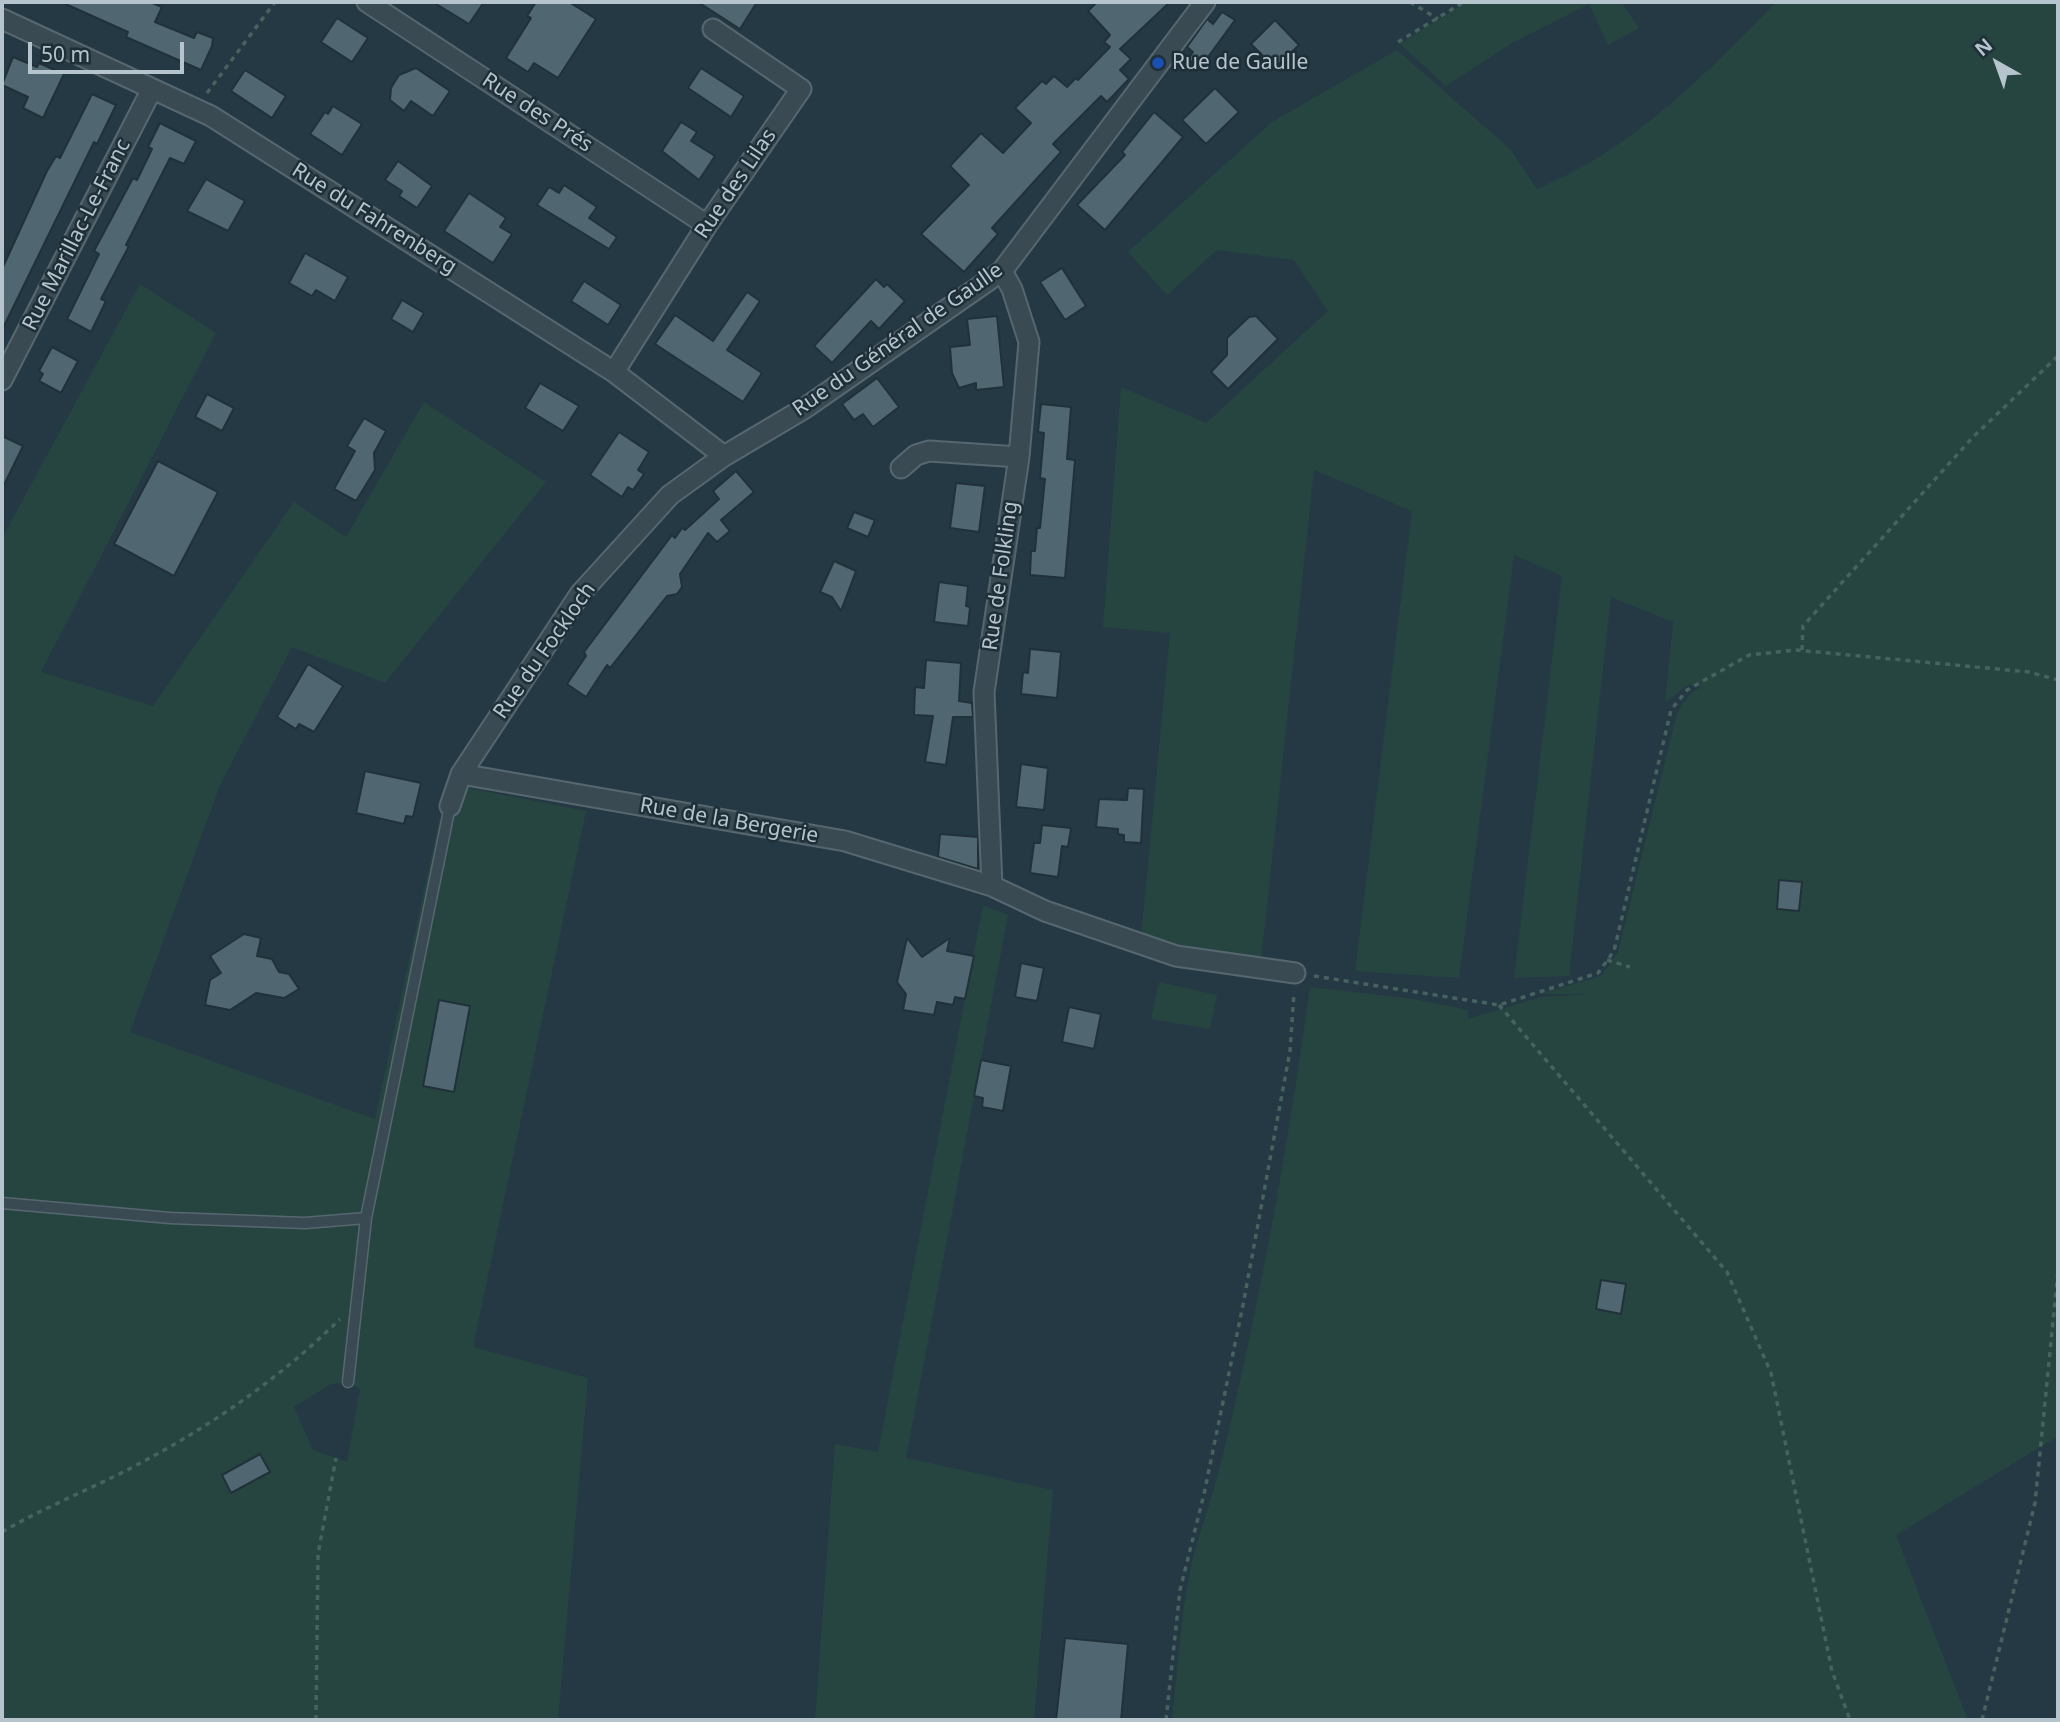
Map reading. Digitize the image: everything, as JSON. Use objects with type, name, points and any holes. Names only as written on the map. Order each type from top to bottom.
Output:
[{"type":"street","name":"Rue des Prés","points":[[367,2],[707,225]]},
{"type":"street","name":"Rue du Général de Gaulle","points":[[724,456],[805,408],[1002,271],[1205,2]]},
{"type":"street","name":"Rue du Fahrenberg","points":[[2,19],[195,108],[614,372],[724,456]]},
{"type":"street","name":"Rue des Lilas","points":[[614,372],[707,225],[801,89],[713,29]]},
{"type":"street","name":"Rue Marillac-Le-Franc","points":[[2,380],[152,89]]},
{"type":"street","name":"Rue de Folkling","points":[[992,886],[984,692],[1019,457],[1029,342],[1012,289],[1002,271]]},
{"type":"street","points":[[901,468],[916,455],[929,451],[1019,457]]},
{"type":"street","name":"Rue du Fockloch","points":[[450,806],[461,774],[580,594],[670,495],[724,456]]},
{"type":"street","name":"Rue de la Bergerie","points":[[461,774],[845,841],[992,886],[1045,911],[1176,956],[1295,973]]},
{"type":"lane","points":[[348,1382],[366,1218],[450,806]]},
{"type":"lane","points":[[2,1203],[170,1218],[305,1223],[366,1218]]},
{"type":"path","points":[[195,108],[275,2]]},
{"type":"path","points":[[1410,2],[1438,19]]},
{"type":"path","points":[[1398,42],[1464,2]]},
{"type":"path","points":[[1802,650],[1803,626],[1973,437],[2058,356]]},
{"type":"path","points":[[1166,1720],[1180,1590],[1213,1454],[1290,1051],[1295,973],[1499,1005],[1598,974],[1614,951],[1671,710],[1687,690],[1749,655],[1802,650],[2029,672],[2058,680]]},
{"type":"path","points":[[1607,960],[1630,967]]},
{"type":"path","points":[[1499,1005],[1727,1272],[1771,1373],[1832,1671],[1850,1720]]},
{"type":"path","points":[[1982,1720],[2035,1503],[2058,1271]]},
{"type":"path","points":[[2,1532],[148,1459],[240,1403],[297,1362],[357,1303]]},
{"type":"path","points":[[316,1720],[318,1554],[336,1458]]},
{"type":"green space","points":[[1467,2],[1621,2],[1639,28],[1608,45],[1589,4],[1512,43],[1446,86],[1400,44]]},
{"type":"green space","points":[[1776,2],[2058,2],[2058,1436],[1896,1535],[1968,1720],[1172,1720],[1188,1582],[1226,1443],[1253,1320],[1285,1154],[1310,987],[1414,999],[1468,1010],[1468,1019],[1541,997],[1591,994],[1540,994],[1601,976],[1618,952],[1677,713],[1690,694],[1702,686],[1687,685],[1665,703],[1673,623],[1676,623],[1611,597],[1569,976],[1514,978],[1562,576],[1514,555],[1459,978],[1355,971],[1412,511],[1314,470],[1261,961],[1178,949],[1141,938],[1170,633],[1103,627],[1121,387],[1206,423],[1328,311],[1294,260],[1217,250],[1167,295],[1128,252],[1272,122],[1397,50],[1510,149],[1537,189],[1605,153],[1636,132],[1694,83]]},
{"type":"green space","points":[[140,284],[216,333],[41,672],[153,706],[294,502],[346,537],[424,402],[546,482],[385,683],[292,647],[220,785],[130,1032],[375,1119],[447,784],[586,811],[473,1347],[588,1378],[558,1720],[11,1720],[2,1716],[2,538]],"holes":[[[348,1382],[360,1389],[347,1462],[313,1450],[294,1407],[331,1384]]]},
{"type":"green space","points":[[983,905],[1008,915],[906,1458],[1053,1490],[1034,1720],[815,1720],[835,1444],[878,1452]]},
{"type":"green space","points":[[1159,982],[1217,995],[1210,1029],[1151,1019]]},
{"type":"building","points":[[61,2],[150,2],[162,7],[155,22],[194,38],[197,32],[213,38],[212,46],[201,70],[126,37],[128,32]]},
{"type":"building","points":[[433,2],[484,2],[469,24]]},
{"type":"building","points":[[536,2],[569,2],[596,19],[558,78],[534,63],[528,72],[506,58],[531,18],[527,16]]},
{"type":"building","points":[[698,2],[757,2],[740,29]]},
{"type":"building","points":[[1097,2],[1170,2],[1120,49],[1131,59],[1120,70],[1129,79],[1107,102],[1101,96],[1053,144],[1061,152],[992,228],[998,234],[964,272],[921,234],[969,185],[950,166],[981,133],[1003,153],[1031,123],[1015,108],[1042,81],[1046,84],[1054,76],[1067,87],[1076,78],[1078,80],[1110,47],[1104,42],[1110,35],[1088,11]]},
{"type":"building","points":[[1222,12],[1235,20],[1200,68],[1188,59],[1193,52],[1187,47],[1207,19],[1213,24]]},
{"type":"building","points":[[337,18],[368,38],[352,62],[321,42]]},
{"type":"building","points":[[1275,20],[1299,45],[1275,68],[1251,44]]},
{"type":"building","points":[[13,57],[37,67],[39,63],[64,74],[43,118],[23,108],[28,97],[2,85]]},
{"type":"building","points":[[416,68],[450,91],[433,116],[411,101],[404,111],[390,100],[391,88],[399,75]]},
{"type":"building","points":[[701,68],[744,96],[731,117],[688,88]]},
{"type":"building","points":[[245,70],[286,96],[272,118],[231,91]]},
{"type":"building","points":[[1215,88],[1239,112],[1206,144],[1182,120]]},
{"type":"building","points":[[92,94],[116,105],[97,144],[94,142],[2,330],[2,269],[47,171],[56,156],[60,158]]},
{"type":"building","points":[[333,106],[362,124],[342,155],[310,134],[325,112],[328,114]]},
{"type":"building","points":[[1154,112],[1183,137],[1105,230],[1077,205],[1125,155],[1122,152]]},
{"type":"building","points":[[681,122],[697,132],[691,141],[715,156],[699,180],[662,151]]},
{"type":"building","points":[[160,123],[196,141],[184,164],[170,158],[101,299],[106,301],[91,332],[67,319],[99,254],[94,251],[133,178],[137,180],[152,149],[148,147]]},
{"type":"building","points":[[398,161],[432,186],[417,208],[399,196],[402,191],[385,180]]},
{"type":"building","points":[[206,179],[245,201],[228,231],[187,211]]},
{"type":"building","points":[[564,185],[597,207],[589,218],[617,237],[609,249],[537,205],[549,187],[559,193]]},
{"type":"building","points":[[469,193],[506,218],[500,227],[512,234],[493,263],[444,231]]},
{"type":"building","points":[[305,253],[348,277],[335,301],[316,290],[312,296],[289,283]]},
{"type":"building","points":[[1062,268],[1086,306],[1065,320],[1040,282]]},
{"type":"building","points":[[876,279],[884,287],[887,284],[905,301],[879,329],[871,321],[832,363],[814,346]]},
{"type":"building","points":[[584,281],[621,305],[608,325],[571,301]]},
{"type":"building","points":[[747,292],[760,301],[727,350],[762,373],[743,402],[655,344],[675,315],[713,341]]},
{"type":"building","points":[[402,300],[424,313],[413,332],[391,319]]},
{"type":"building","points":[[997,316],[1004,387],[976,390],[976,383],[959,388],[952,373],[950,347],[970,345],[967,319]]},
{"type":"building","points":[[1256,316],[1278,339],[1228,389],[1211,372],[1227,355],[1227,338],[1249,317]]},
{"type":"building","points":[[52,347],[78,361],[61,393],[39,381],[43,374],[39,371]]},
{"type":"building","points":[[877,378],[899,407],[873,427],[863,414],[854,420],[842,404]]},
{"type":"building","points":[[540,383],[579,406],[563,431],[525,408]]},
{"type":"building","points":[[207,394],[234,408],[222,431],[195,417]]},
{"type":"building","points":[[1041,404],[1071,407],[1067,459],[1075,460],[1065,578],[1030,575],[1031,551],[1035,551],[1037,528],[1040,528],[1045,479],[1040,478],[1044,433],[1038,432]]},
{"type":"building","points":[[364,418],[386,431],[374,453],[375,470],[356,501],[334,489],[355,451],[347,446]]},
{"type":"building","points":[[619,432],[649,452],[638,470],[644,474],[633,490],[628,487],[622,497],[590,475]]},
{"type":"building","points":[[2,436],[23,446],[2,489]]},
{"type":"building","points":[[158,461],[218,492],[174,576],[114,544]]},
{"type":"building","points":[[736,471],[754,492],[721,520],[730,531],[717,542],[708,533],[680,574],[682,587],[677,594],[667,596],[610,668],[607,665],[586,697],[567,684],[586,656],[584,652],[672,535],[675,538],[682,528],[685,530],[719,499],[713,491]]},
{"type":"building","points":[[956,483],[985,486],[979,532],[950,528]]},
{"type":"building","points":[[854,512],[875,520],[868,537],[847,528]]},
{"type":"building","points":[[834,561],[856,571],[841,611],[832,597],[820,592]]},
{"type":"building","points":[[939,582],[968,586],[968,626],[934,622]]},
{"type":"building","points":[[1030,649],[1061,652],[1057,698],[1021,694],[1023,672],[1028,673]]},
{"type":"building","points":[[926,660],[961,663],[959,701],[972,703],[973,717],[953,717],[946,765],[925,762],[933,716],[914,715],[915,687],[924,688]]},
{"type":"building","points":[[308,664],[343,686],[314,732],[299,724],[296,729],[277,717]]},
{"type":"building","points":[[1021,764],[1048,768],[1044,810],[1016,807]]},
{"type":"building","points":[[365,771],[421,783],[413,817],[406,816],[404,824],[356,813]]},
{"type":"building","points":[[1128,788],[1144,789],[1141,843],[1124,842],[1124,835],[1118,834],[1118,829],[1096,827],[1099,799],[1127,800]]},
{"type":"building","points":[[1042,825],[1071,828],[1068,847],[1062,846],[1058,877],[1030,873],[1034,843],[1040,843]]},
{"type":"building","points":[[940,834],[978,837],[978,869],[938,857]]},
{"type":"building","points":[[1779,880],[1802,882],[1799,911],[1777,909]]},
{"type":"building","points":[[244,934],[261,938],[257,956],[272,959],[279,972],[289,974],[299,989],[284,998],[256,993],[230,1010],[205,1005],[210,980],[221,973],[210,956]]},
{"type":"building","points":[[907,938],[922,957],[950,938],[947,951],[974,956],[965,999],[955,997],[953,1005],[937,1002],[934,1015],[903,1010],[906,994],[897,982]]},
{"type":"building","points":[[1021,963],[1044,968],[1037,1001],[1015,997]]},
{"type":"building","points":[[439,1000],[470,1006],[454,1092],[423,1086]]},
{"type":"building","points":[[1069,1007],[1101,1014],[1094,1049],[1062,1042]]},
{"type":"building","points":[[981,1060],[1011,1066],[1003,1111],[982,1107],[983,1098],[974,1096]]},
{"type":"building","points":[[1601,1280],[1626,1284],[1621,1314],[1596,1309]]},
{"type":"building","points":[[260,1454],[270,1472],[231,1493],[222,1475]]},
{"type":"building","points":[[1065,1638],[1128,1644],[1121,1720],[1056,1720]]},
{"type":"place","name":"Rue de Gaulle","points":[[1158,63]]}]
